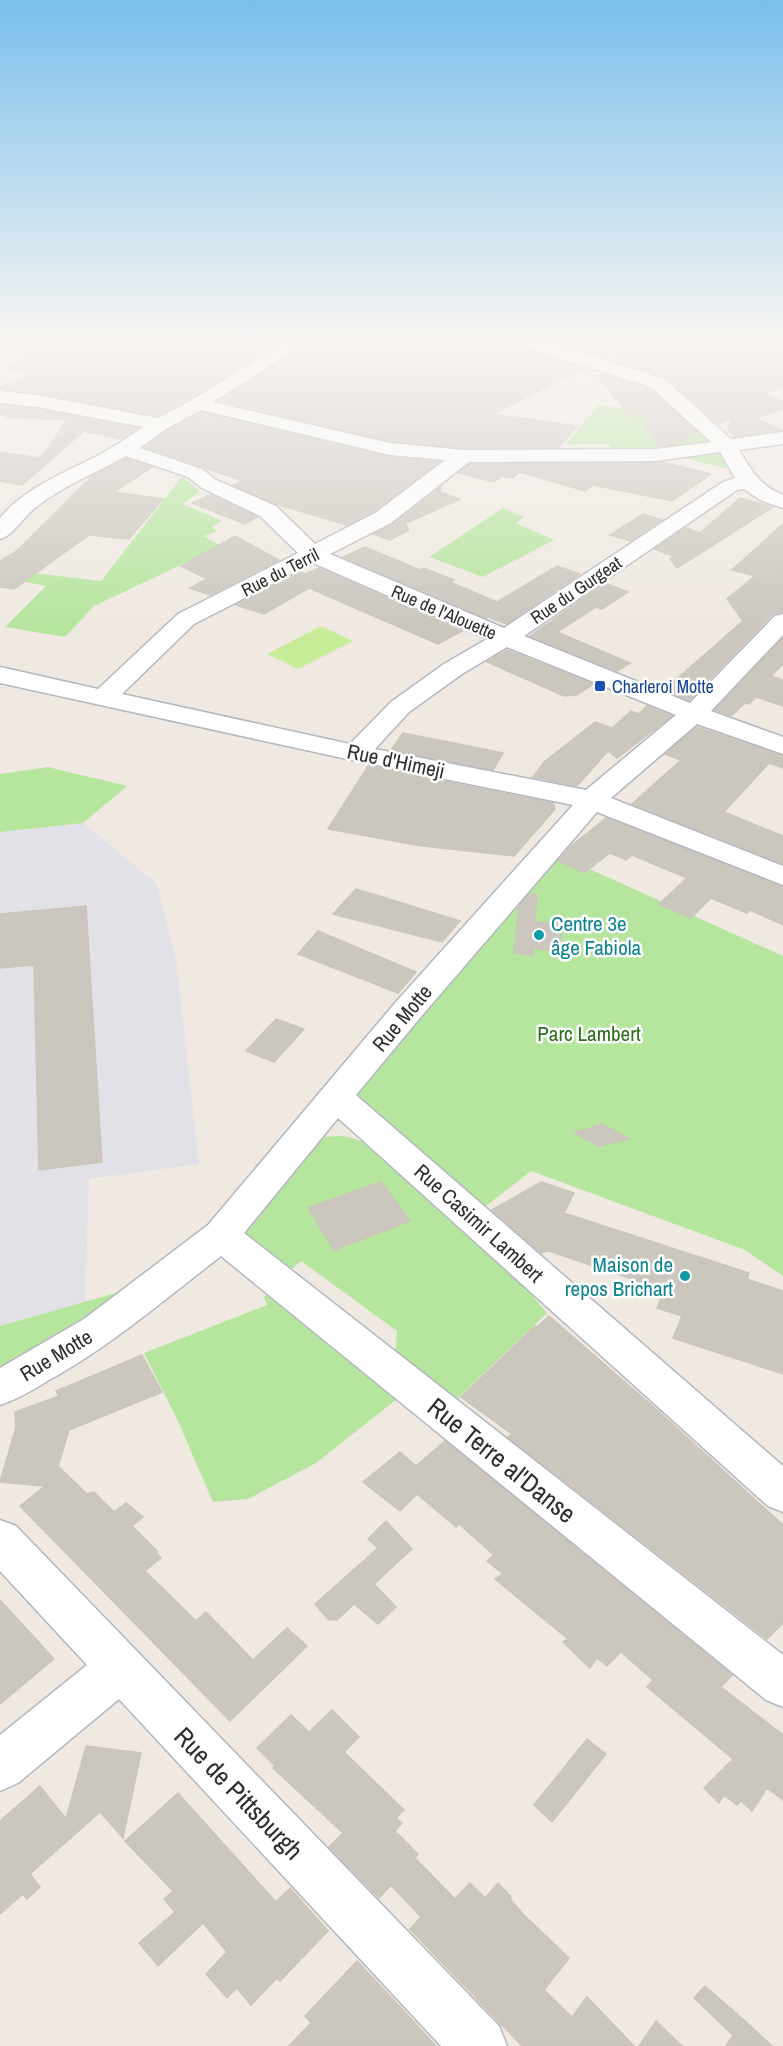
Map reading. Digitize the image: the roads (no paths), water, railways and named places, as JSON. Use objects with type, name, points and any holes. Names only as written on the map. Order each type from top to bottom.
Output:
[{"type":"street","points":[[4,522],[47,488],[91,467],[141,437]]},
{"type":"street","points":[[341,437],[390,449],[464,456],[656,455],[783,438]]},
{"type":"street","points":[[718,437],[726,445],[747,481]]},
{"type":"street","name":"Rue de l'Alouette","points":[[124,449],[195,472],[209,484],[268,511],[292,538],[315,555],[504,638],[693,714],[783,746]]},
{"type":"street","points":[[656,455],[747,481],[767,496],[783,502]]},
{"type":"street","name":"Rue du Terril","points":[[104,697],[186,619],[315,555],[383,518],[464,456]]},
{"type":"street","name":"Rue du Gurgeat","points":[[356,753],[400,707],[453,669],[504,638],[730,486],[747,481]]},
{"type":"street","name":"Rue Motte","points":[[0,1388],[98,1330],[220,1235],[503,899],[592,800],[693,714],[783,621]]},
{"type":"street","name":"Rue d'Himeji","points":[[0,675],[356,753],[592,800],[783,876]]},
{"type":"street","name":"Rue Casimir Lambert","points":[[337,1096],[783,1493]]},
{"type":"street","name":"Rue Terre al'Danse","points":[[220,1235],[783,1684]]},
{"type":"street","name":"Rue de Pittsburgh","points":[[0,1540],[479,2046]]},
{"type":"street","points":[[0,1766],[120,1668]]},
{"type":"place","name":"Charleroi Motte","points":[[600,686]]},
{"type":"place","name":"Centre 3e âge Fabiola","points":[[539,935]]},
{"type":"place","name":"Maison de repos Brichart","points":[[685,1276]]},
{"type":"park label","name":"Parc Lambert","points":[[589,1033]]}]
